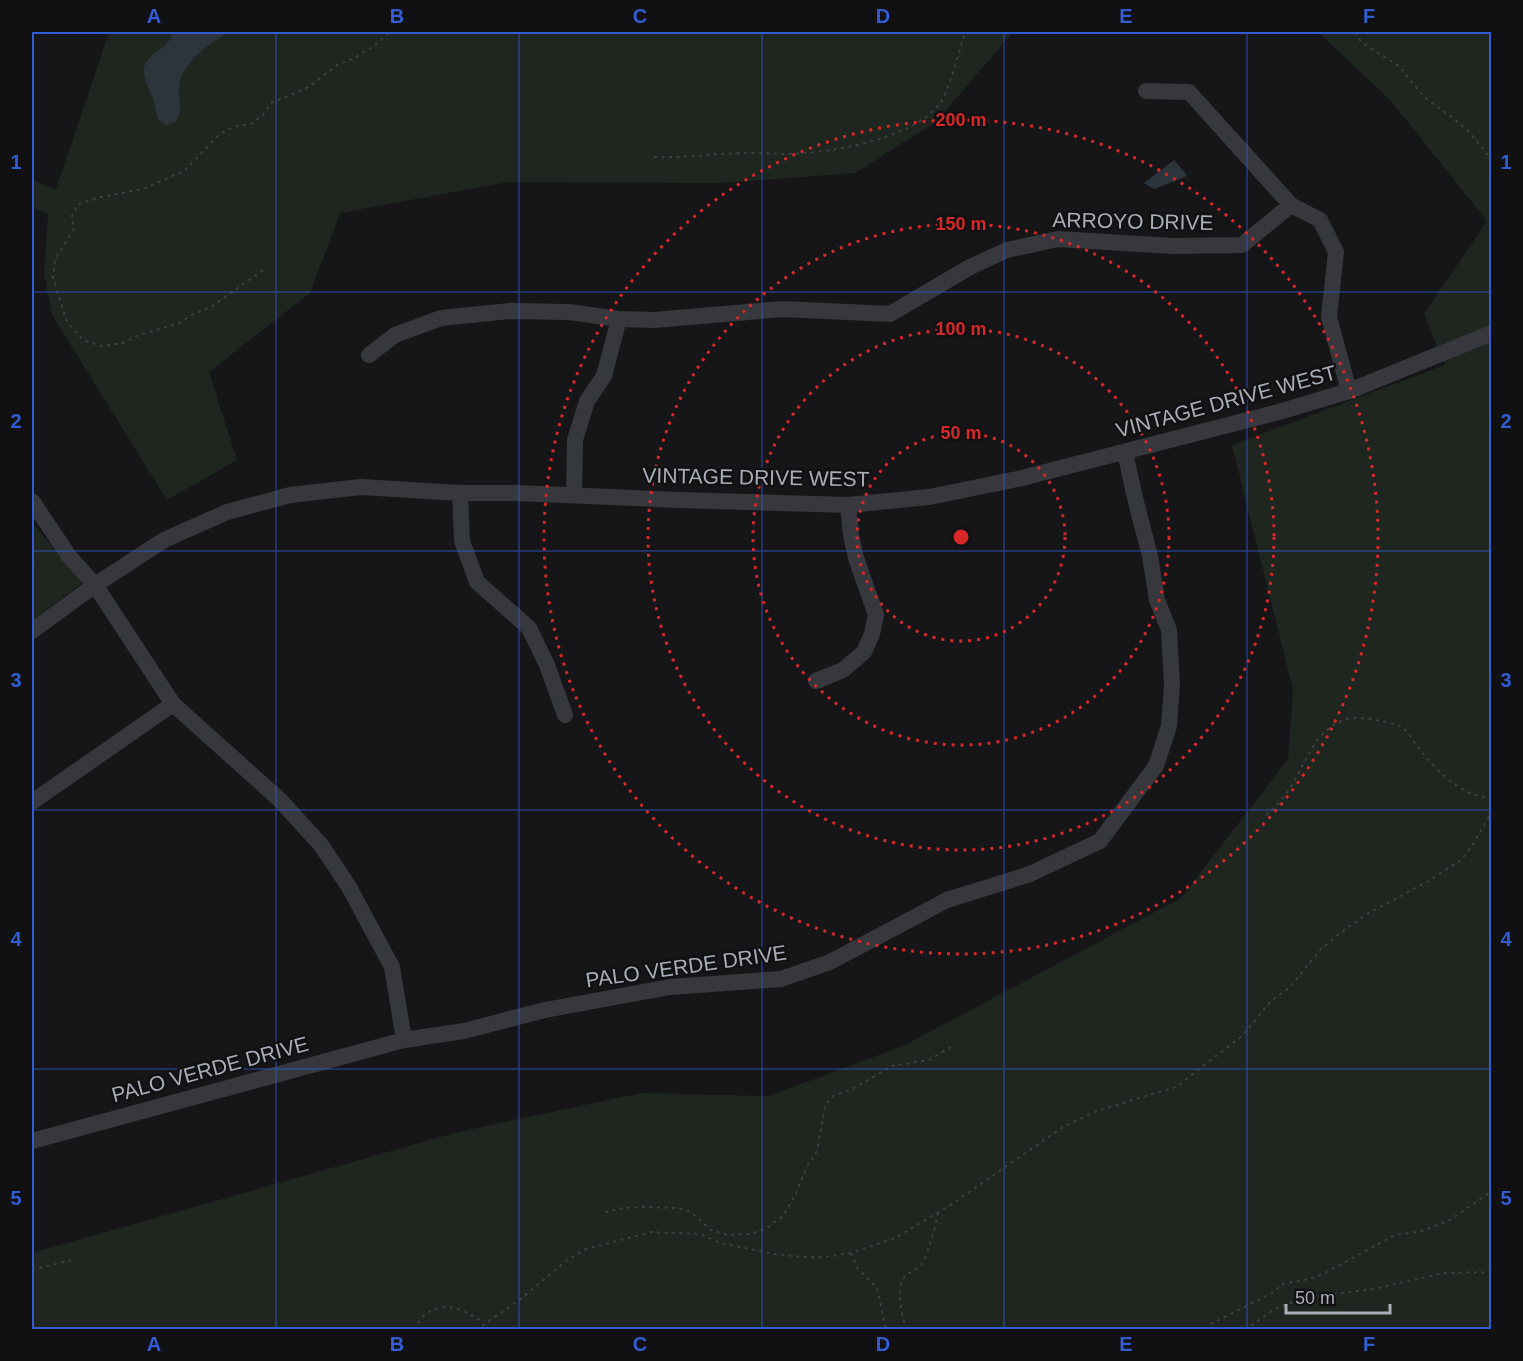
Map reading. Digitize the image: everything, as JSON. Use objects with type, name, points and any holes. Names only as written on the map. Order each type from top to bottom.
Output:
[{"type":"street","points":[[1146,91],[1189,92],[1291,205],[1320,220],[1336,252],[1329,317],[1349,391]]},
{"type":"street","name":"ARROYO DRIVE","points":[[369,355],[395,335],[441,318],[510,311],[569,312],[619,319],[654,320],[783,309],[890,314],[969,267],[1007,250],[1058,239],[1172,246],[1242,245],[1291,205]]},
{"type":"street","points":[[574,495],[575,440],[587,400],[604,376],[619,319]]},
{"type":"street","name":"VINTAGE DRIVE WEST","points":[[32,631],[95,585],[164,540],[227,512],[290,495],[361,487],[460,493],[517,492],[848,505],[929,497],[1022,478],[1279,412],[1349,391],[1491,333]]},
{"type":"street","name":"PALO VERDE DRIVE","points":[[32,1141],[404,1040],[464,1031],[545,1010],[670,987],[781,979],[830,962],[948,900],[1030,874],[1100,841],[1156,766],[1169,726],[1172,685],[1169,630],[1157,600],[1150,556],[1134,498],[1125,452]]},
{"type":"street","points":[[460,493],[462,541],[477,582],[529,628],[547,664],[565,715]]},
{"type":"street","points":[[32,501],[69,556],[95,585],[172,704],[280,800],[321,845],[349,887],[392,967],[404,1040]]},
{"type":"street","points":[[816,681],[843,670],[864,652],[872,634],[876,615],[850,535],[848,505]]},
{"type":"street","points":[[32,802],[172,704]]},
{"type":"path","points":[[263,270],[211,307],[177,324],[139,335],[123,343],[101,346],[83,340],[67,322],[53,278],[56,259],[74,229],[72,216],[78,204],[143,189],[184,171],[220,134],[251,124],[263,115],[271,103],[309,87],[337,65],[373,47],[390,32]]},
{"type":"path","points":[[654,157],[816,152],[880,140],[926,117],[941,103],[965,32]]},
{"type":"path","points":[[1356,32],[1361,42],[1399,66],[1424,97],[1468,132],[1491,160]]},
{"type":"path","points":[[32,565],[37,563]]},
{"type":"path","points":[[1266,815],[1278,805],[1292,786],[1319,737],[1334,724],[1350,718],[1378,720],[1400,726],[1434,767],[1452,782],[1470,794],[1491,796]]},
{"type":"path","points":[[476,1329],[522,1298],[567,1260],[586,1249],[651,1232],[701,1234],[720,1243],[802,1257],[825,1257],[851,1253],[895,1238],[949,1206],[1063,1127],[1097,1111],[1176,1087],[1242,1036],[1270,1002],[1290,987],[1321,949],[1340,933],[1367,914],[1427,882],[1461,860],[1472,846],[1491,811]]},
{"type":"path","points":[[605,1212],[623,1208],[678,1208],[691,1212],[711,1230],[727,1235],[750,1234],[767,1228],[784,1215],[796,1193],[806,1168],[817,1151],[825,1106],[833,1096],[854,1088],[892,1066],[928,1060],[954,1045]]},
{"type":"path","points":[[1206,1329],[1209,1325],[1274,1292],[1282,1284],[1323,1274],[1395,1235],[1422,1231],[1450,1220],[1491,1191]]},
{"type":"path","points":[[906,1329],[900,1292],[901,1281],[909,1272],[922,1264],[937,1222],[938,1212]]},
{"type":"path","points":[[851,1253],[858,1269],[877,1287],[886,1329]]},
{"type":"path","points":[[32,1270],[72,1260]]},
{"type":"path","points":[[1245,1329],[1276,1308],[1308,1297],[1374,1289],[1444,1273],[1491,1272]]},
{"type":"path","points":[[415,1329],[421,1317],[433,1309],[452,1306],[479,1321],[487,1321]]},
{"type":"shaded area","points":[[109,32],[1013,32],[936,122],[855,173],[720,183],[508,182],[340,213],[310,293],[209,372],[237,460],[167,500],[52,315],[44,273],[48,214],[32,208],[32,180],[56,189]]},
{"type":"shaded area","points":[[171,32],[231,32],[215,41],[191,61],[181,77],[178,117],[175,122],[166,125],[158,120],[144,69],[149,58],[167,43]]},
{"type":"shaded area","points":[[1318,32],[1491,32],[1491,1329],[32,1330],[32,1253],[458,1132],[641,1093],[769,1096],[903,1046],[1181,898],[1288,759],[1293,690],[1232,445],[1445,365],[1424,314],[1487,221],[1391,101]]},
{"type":"shaded area","points":[[1174,160],[1187,175],[1185,177],[1154,189],[1144,183]]},
{"type":"shaded area","points":[[32,522],[82,583],[32,621]]}]
